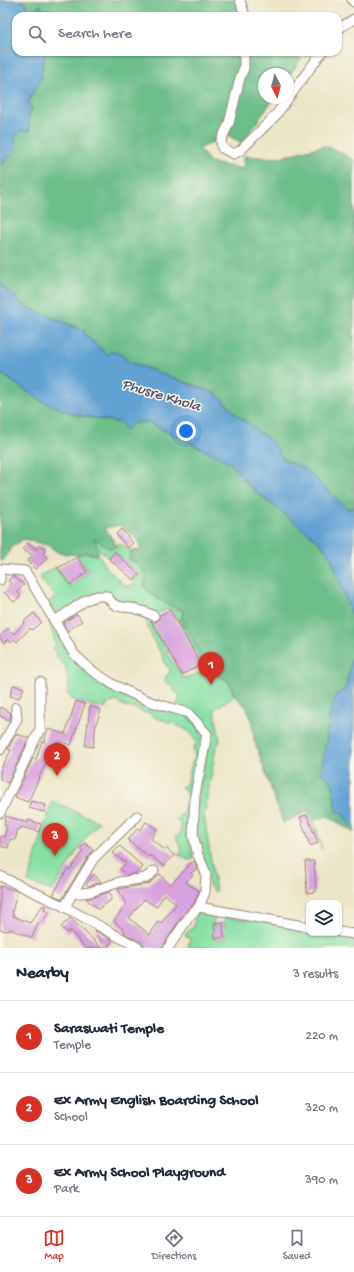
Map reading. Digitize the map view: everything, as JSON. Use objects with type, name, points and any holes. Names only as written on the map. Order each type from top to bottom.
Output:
[{"type":"street","points":[[240,0],[244,12]]},
{"type":"street","points":[[342,26],[354,19]]},
{"type":"street","points":[[244,56],[244,68],[240,78],[229,123],[221,141],[222,148],[234,154],[262,130],[276,115],[319,56]]},
{"type":"street","points":[[0,569],[25,571],[74,654],[92,670],[114,685],[133,694],[151,702],[188,713],[207,734],[196,795],[193,835],[198,855],[206,873],[205,892],[199,907],[191,914],[168,948]]},
{"type":"street","points":[[54,621],[86,600],[97,596],[107,596],[112,603],[118,607],[131,608],[154,616]]},
{"type":"street","points":[[0,813],[40,729],[40,682]]},
{"type":"street","points":[[0,750],[17,719],[16,707]]},
{"type":"street","points":[[65,907],[94,858],[137,816]]},
{"type":"street","points":[[72,894],[90,892],[120,882],[146,878],[154,871]]},
{"type":"street","points":[[0,876],[65,907],[139,948]]},
{"type":"street","points":[[199,907],[306,926]]},
{"type":"street","points":[[342,932],[354,934]]},
{"type":"green space","points":[[21,0],[238,0],[246,12],[43,12],[40,4],[36,12],[29,12]]},
{"type":"green space","points":[[44,56],[298,56],[301,59],[294,69],[258,68],[258,104],[270,104],[242,143],[227,135],[199,149],[211,163],[244,169],[244,156],[277,158],[323,146],[337,150],[354,160],[354,508],[346,508],[305,469],[284,460],[272,442],[238,416],[216,393],[129,362],[123,355],[108,355],[77,327],[25,306],[0,283],[0,165],[14,152],[16,141],[14,137],[22,130],[30,131],[28,119],[32,109],[28,103],[41,77]]},
{"type":"green space","points":[[0,373],[41,401],[74,414],[121,423],[148,422],[231,463],[249,486],[317,540],[331,557],[353,620],[354,645],[346,688],[336,695],[321,773],[333,783],[336,811],[343,814],[351,827],[354,827],[354,833],[328,816],[314,820],[322,849],[308,811],[283,823],[254,740],[252,723],[247,708],[235,696],[228,681],[207,670],[192,638],[181,620],[183,611],[152,595],[144,586],[146,576],[140,566],[129,559],[131,551],[141,550],[138,540],[120,525],[105,528],[117,546],[109,549],[94,538],[98,548],[98,555],[86,553],[77,555],[59,553],[47,545],[24,539],[14,545],[2,561],[0,561]]},
{"type":"green space","points":[[93,537],[117,546],[119,543],[131,551],[129,559],[140,566],[146,576],[144,586],[162,601],[183,611],[181,621],[192,638],[207,670],[228,681],[235,696],[214,709],[220,741],[216,747],[204,816],[216,892],[210,887],[201,856],[195,818],[209,737],[177,707],[180,695],[175,692],[172,686],[165,681],[166,676],[171,671],[154,642],[143,615],[148,617],[171,660],[184,678],[206,671],[172,610],[168,609],[155,614],[118,605],[109,594],[103,591],[83,600],[61,613],[56,614],[48,603],[56,596],[42,581],[41,575],[56,567],[71,586],[88,572],[77,555],[86,553],[98,555],[102,559],[103,564],[122,583],[129,587],[140,575],[114,551],[108,558],[98,548]]},
{"type":"green space","points":[[48,615],[93,676],[106,688],[149,708],[159,707],[183,713],[198,726],[202,736],[203,747],[188,838],[194,859],[188,860],[176,853],[180,855],[182,852],[176,836],[178,836],[181,831],[181,824],[176,820],[182,814],[186,803],[187,791],[181,787],[184,787],[186,783],[195,757],[193,748],[197,743],[195,739],[189,731],[176,725],[175,722],[168,723],[165,720],[159,719],[149,713],[142,712],[135,707],[125,707],[117,701],[107,704],[105,709],[73,700],[67,693],[69,681],[66,677],[66,667],[57,658],[56,651],[53,650],[53,647],[56,645]]},
{"type":"green space","points":[[52,801],[99,822],[87,836],[52,891],[28,882]]},
{"type":"green space","points":[[197,912],[216,914],[213,922],[214,939],[225,940],[224,917],[261,921],[306,929],[306,936],[342,935],[354,937],[354,948],[188,948],[190,938],[185,935],[194,927]]},
{"type":"water","points":[[0,0],[21,0],[27,4],[27,9],[29,12],[12,12],[12,56],[44,56],[41,77],[28,103],[32,109],[28,119],[30,131],[22,130],[15,137],[15,152],[0,165]]},
{"type":"water","points":[[40,4],[43,12],[36,12]]},
{"type":"water","name":"Phusre Khola","points":[[0,283],[25,306],[85,331],[84,334],[108,355],[110,352],[118,353],[129,362],[216,393],[238,416],[272,442],[284,460],[305,469],[346,508],[354,508],[354,645],[353,620],[331,557],[317,540],[249,486],[231,463],[148,422],[133,423],[126,430],[121,423],[74,414],[41,401],[0,373]]},
{"type":"water","points":[[354,645],[354,827],[351,827],[343,814],[336,811],[333,784],[321,773],[331,708],[336,695],[346,688]]},
{"type":"building","points":[[121,529],[133,543],[128,548],[116,534]]},
{"type":"building","points":[[26,543],[37,549],[39,545],[46,549],[43,554],[47,559],[35,569],[27,561],[33,555],[23,550]]},
{"type":"building","points":[[115,552],[139,575],[134,580],[109,559]]},
{"type":"building","points":[[77,557],[87,572],[70,585],[58,568]]},
{"type":"building","points":[[13,576],[24,585],[17,592],[21,596],[14,602],[4,592],[12,584],[8,581]]},
{"type":"building","points":[[170,610],[201,664],[182,675],[151,621],[157,621],[160,615]]},
{"type":"building","points":[[34,613],[41,622],[32,630],[30,628],[17,642],[14,639],[11,642],[8,639],[4,643],[0,636],[8,628],[14,634],[25,622],[24,621]]},
{"type":"building","points":[[77,614],[82,621],[67,631],[63,623]]},
{"type":"building","points":[[13,685],[24,688],[19,698],[10,696]]},
{"type":"building","points":[[76,701],[85,704],[71,745],[57,742],[28,802],[15,797],[33,758],[36,759],[48,729],[65,734]]},
{"type":"building","points":[[90,706],[101,710],[96,724],[93,747],[85,746]]},
{"type":"building","points":[[0,707],[10,712],[11,716],[9,720],[0,716]]},
{"type":"building","points":[[16,734],[29,738],[8,783],[0,779],[0,771],[11,750],[8,749]]},
{"type":"building","points":[[31,801],[46,805],[44,812],[29,808]]},
{"type":"building","points":[[307,815],[318,843],[310,846],[300,817]]},
{"type":"building","points":[[6,816],[28,823],[28,820],[41,824],[39,832],[21,827],[20,830],[18,829],[15,840],[10,839],[8,848],[0,846],[0,836],[4,837],[7,826],[4,825]]},
{"type":"building","points":[[146,822],[157,829],[151,839],[174,855],[164,866],[150,855],[149,857],[128,840],[138,828],[140,830]]},
{"type":"building","points":[[85,843],[93,850],[62,899],[53,895],[68,868],[70,870],[83,851],[80,849]]},
{"type":"building","points":[[120,846],[143,867],[137,873],[126,875],[120,869],[126,863],[113,853]]},
{"type":"building","points":[[194,861],[197,869],[191,873],[193,875],[186,882],[199,891],[194,903],[180,919],[162,948],[145,948],[142,943],[124,933],[125,931],[114,921],[126,904],[118,889],[149,884],[160,874],[170,885],[188,867],[187,866]],"holes":[[[165,894],[176,904],[161,923],[158,921],[150,935],[129,918],[144,899],[156,907]]]},
{"type":"building","points":[[305,861],[314,861],[316,892],[307,893]]},
{"type":"building","points":[[94,874],[101,882],[89,886],[86,884]]},
{"type":"building","points":[[0,886],[17,891],[12,913],[13,916],[30,923],[43,905],[45,906],[44,909],[49,913],[40,924],[38,923],[32,938],[10,929],[9,931],[0,930]]},
{"type":"building","points":[[109,892],[111,895],[111,900],[98,909],[86,899]]},
{"type":"building","points":[[70,918],[102,948],[85,948],[70,930],[68,933],[61,927]]},
{"type":"building","points":[[223,922],[224,938],[215,938],[214,923]]},
{"type":"building","points":[[96,931],[113,941],[106,948],[95,932]]},
{"type":"place","name":"Saraswati Temple","points":[[211,685]]},
{"type":"place","name":"Ex Army English Boarding School","points":[[57,776]]},
{"type":"place","name":"Ex Army School Playground","points":[[55,856]]}]
